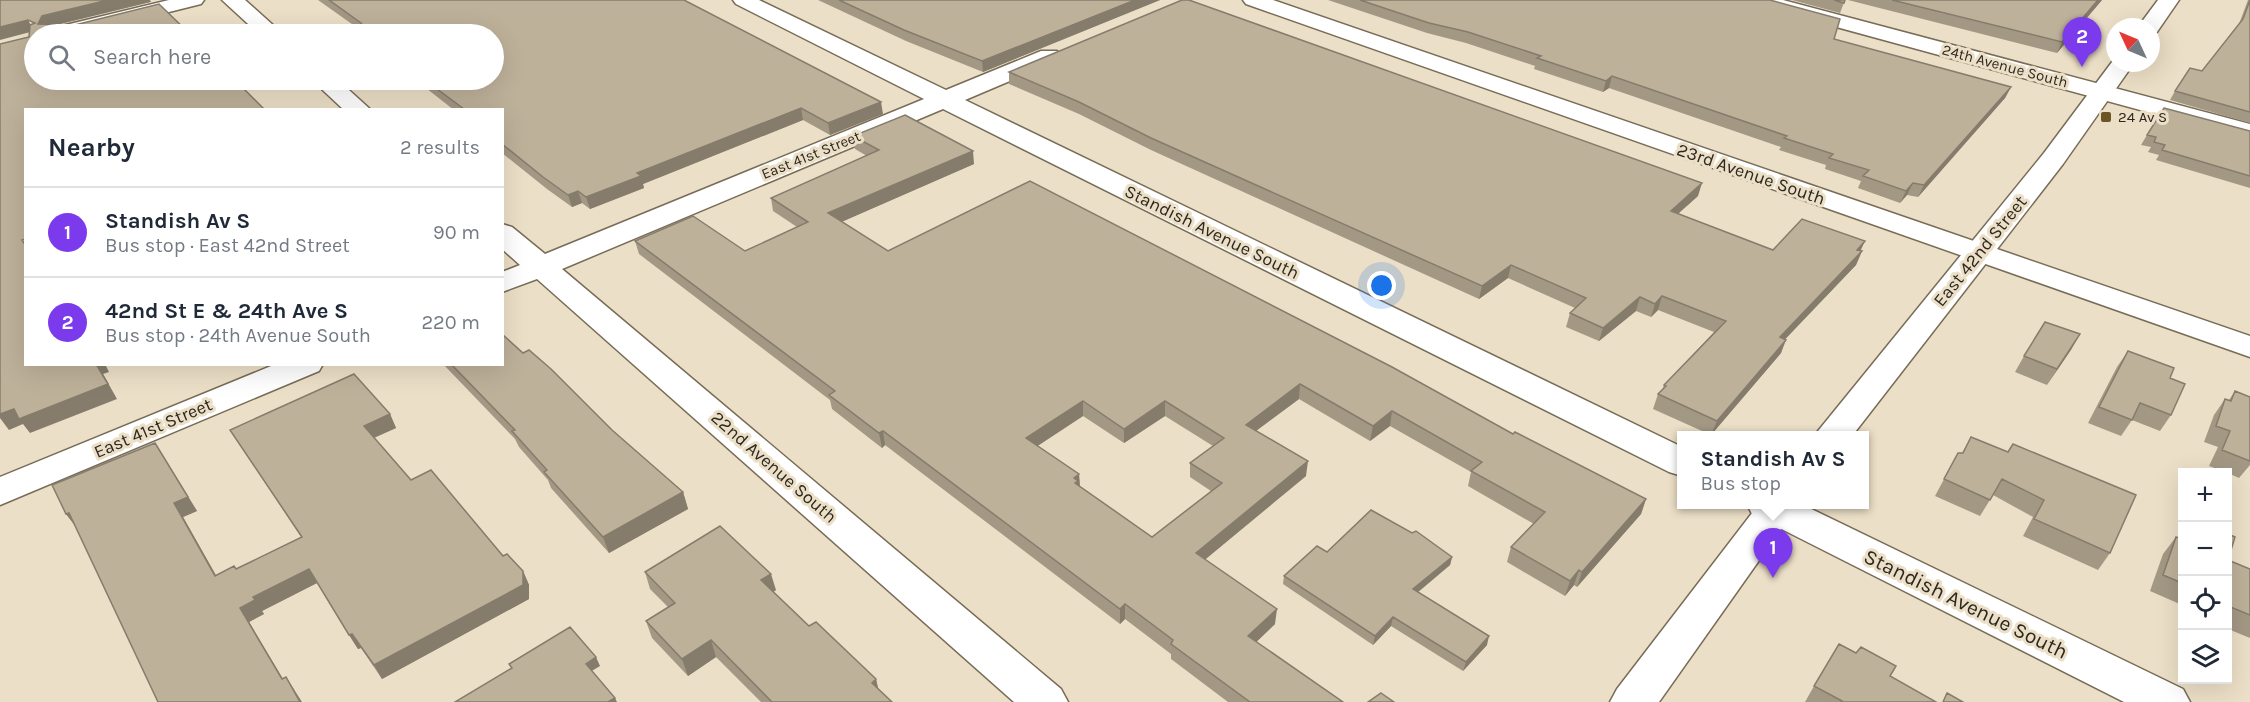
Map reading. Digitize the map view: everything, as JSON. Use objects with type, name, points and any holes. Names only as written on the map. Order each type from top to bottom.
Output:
[{"type":"street","points":[[97,24],[194,0]]},
{"type":"street","points":[[232,0],[260,24]]},
{"type":"street","name":"Standish Avenue South","points":[[743,0],[1677,461]]},
{"type":"street","name":"23rd Avenue South","points":[[1253,0],[2250,346]]},
{"type":"street","name":"24th Avenue South","points":[[1759,0],[2250,132]]},
{"type":"street","points":[[2156,18],[2169,0]]},
{"type":"street","name":"East 41st Street","points":[[504,282],[1071,47]]},
{"type":"street","name":"East 42nd Street","points":[[1835,431],[1884,368],[1980,254],[2116,72]]},
{"type":"street","points":[[336,90],[357,108]]},
{"type":"street","name":"22nd Avenue South","points":[[504,235],[1045,702]]},
{"type":"street","name":"East 41st Street","points":[[0,492],[302,366]]},
{"type":"street","points":[[1633,702],[1772,509]]},
{"type":"street","name":"Standish Avenue South","points":[[1780,509],[2167,702]]},
{"type":"building","points":[[0,0],[108,0],[42,16],[38,24],[32,24],[35,23],[28,20],[0,27]]},
{"type":"building","points":[[329,0],[684,0],[881,102],[828,123],[801,108],[637,173],[641,176],[586,197],[578,191],[568,195],[504,146],[504,108],[463,108],[438,90],[504,90],[504,24],[361,23]]},
{"type":"building","points":[[839,0],[1135,0],[982,61],[904,30]]},
{"type":"building","points":[[1182,0],[1189,0],[1702,183],[1671,211],[1773,250],[1802,219],[1865,241],[1857,250],[1862,251],[1780,337],[1786,340],[1717,421],[1658,394],[1726,321],[1662,296],[1655,304],[1640,297],[1603,328],[1570,313],[1586,298],[1511,265],[1482,286],[1009,72]]},
{"type":"building","points":[[1360,0],[1770,0],[1840,19],[1834,39],[2011,87],[1924,185],[1913,183],[1906,191],[1863,176],[1869,170],[1829,158],[1833,154],[1784,138],[1787,136],[1612,76],[1606,81],[1537,58],[1541,56]]},
{"type":"building","points":[[1892,0],[2098,0],[2062,42]]},
{"type":"building","points":[[2250,0],[2250,112],[2175,91],[2190,68],[2202,71],[2243,19]]},
{"type":"building","points":[[159,4],[180,24],[79,24]]},
{"type":"building","points":[[24,38],[24,90],[245,90],[263,108],[24,108],[24,240],[22,240],[24,243],[24,366],[97,366],[108,384],[19,419],[14,409],[0,414],[0,44]]},
{"type":"building","points":[[2164,108],[2250,131],[2250,176],[2162,150],[2165,145],[2154,142],[2156,137],[2147,135]]},
{"type":"building","points":[[905,115],[973,151],[828,213],[888,251],[1030,181],[1392,367],[1513,434],[1515,432],[1646,499],[1582,572],[1579,570],[1570,581],[1511,547],[1545,512],[1471,471],[1482,462],[1392,411],[1373,426],[1300,384],[1246,425],[1308,461],[1196,553],[1277,609],[1248,636],[1343,702],[1250,702],[1171,644],[1173,640],[1125,604],[1120,609],[883,431],[879,433],[829,395],[835,391],[635,241],[693,216],[745,251],[808,222],[771,198],[879,150],[853,136]],"holes":[[[1083,401],[1124,429],[1165,401],[1224,438],[1190,463],[1222,483],[1152,537],[1075,483],[1078,481],[1074,478],[1079,474],[1026,438]]]},
{"type":"building","points":[[2045,322],[2080,334],[2057,369],[2024,356]]},
{"type":"building","points":[[504,336],[523,353],[529,350],[551,369],[612,430],[683,492],[603,537],[544,472],[547,470],[512,431],[515,430],[453,366],[504,366]]},
{"type":"building","points":[[2128,351],[2174,368],[2170,378],[2185,384],[2171,415],[2140,403],[2132,420],[2099,407]]},
{"type":"building","points":[[354,374],[390,414],[364,426],[411,480],[431,470],[503,556],[507,554],[523,571],[523,585],[374,665],[352,634],[349,635],[309,569],[253,597],[255,600],[240,608],[282,679],[286,677],[300,702],[158,702],[69,513],[66,514],[52,485],[155,443],[188,497],[174,503],[215,576],[234,566],[236,569],[302,537],[230,430]]},
{"type":"building","points":[[2235,391],[2250,397],[2250,461],[2222,450],[2230,431],[2216,426],[2225,399],[2231,401]]},
{"type":"building","points":[[1971,437],[2008,452],[2013,444],[2136,495],[2110,553],[2034,519],[2044,500],[2002,479],[1990,500],[1944,479],[1958,453],[1963,453]]},
{"type":"building","points":[[1371,510],[1412,533],[1416,531],[1452,557],[1413,589],[1489,636],[1466,662],[1393,617],[1375,636],[1284,576],[1317,546],[1327,552]]},
{"type":"building","points":[[720,526],[771,574],[761,580],[809,626],[816,622],[876,679],[872,683],[892,702],[772,702],[711,640],[682,659],[646,621],[675,603],[645,572]]},
{"type":"building","points":[[2176,537],[2178,538],[2178,581],[2163,575]]},
{"type":"building","points":[[2232,562],[2250,569],[2250,615],[2232,608]]},
{"type":"building","points":[[570,627],[596,657],[586,664],[615,698],[608,702],[455,702],[512,668],[509,664]]},
{"type":"building","points":[[1839,644],[1856,653],[1861,647],[1896,666],[1890,676],[1936,702],[1841,702],[1814,686]]},
{"type":"building","points":[[1381,693],[1394,702],[1368,702]]},
{"type":"building","points":[[1947,693],[1963,702],[1943,702]]},
{"type":"place","name":"42nd St E & 24th Ave S","points":[[2082,67]]},
{"type":"place","name":"24 Av S","points":[[2106,117]]},
{"type":"place","name":"Standish Av S","points":[[1773,578]]}]
